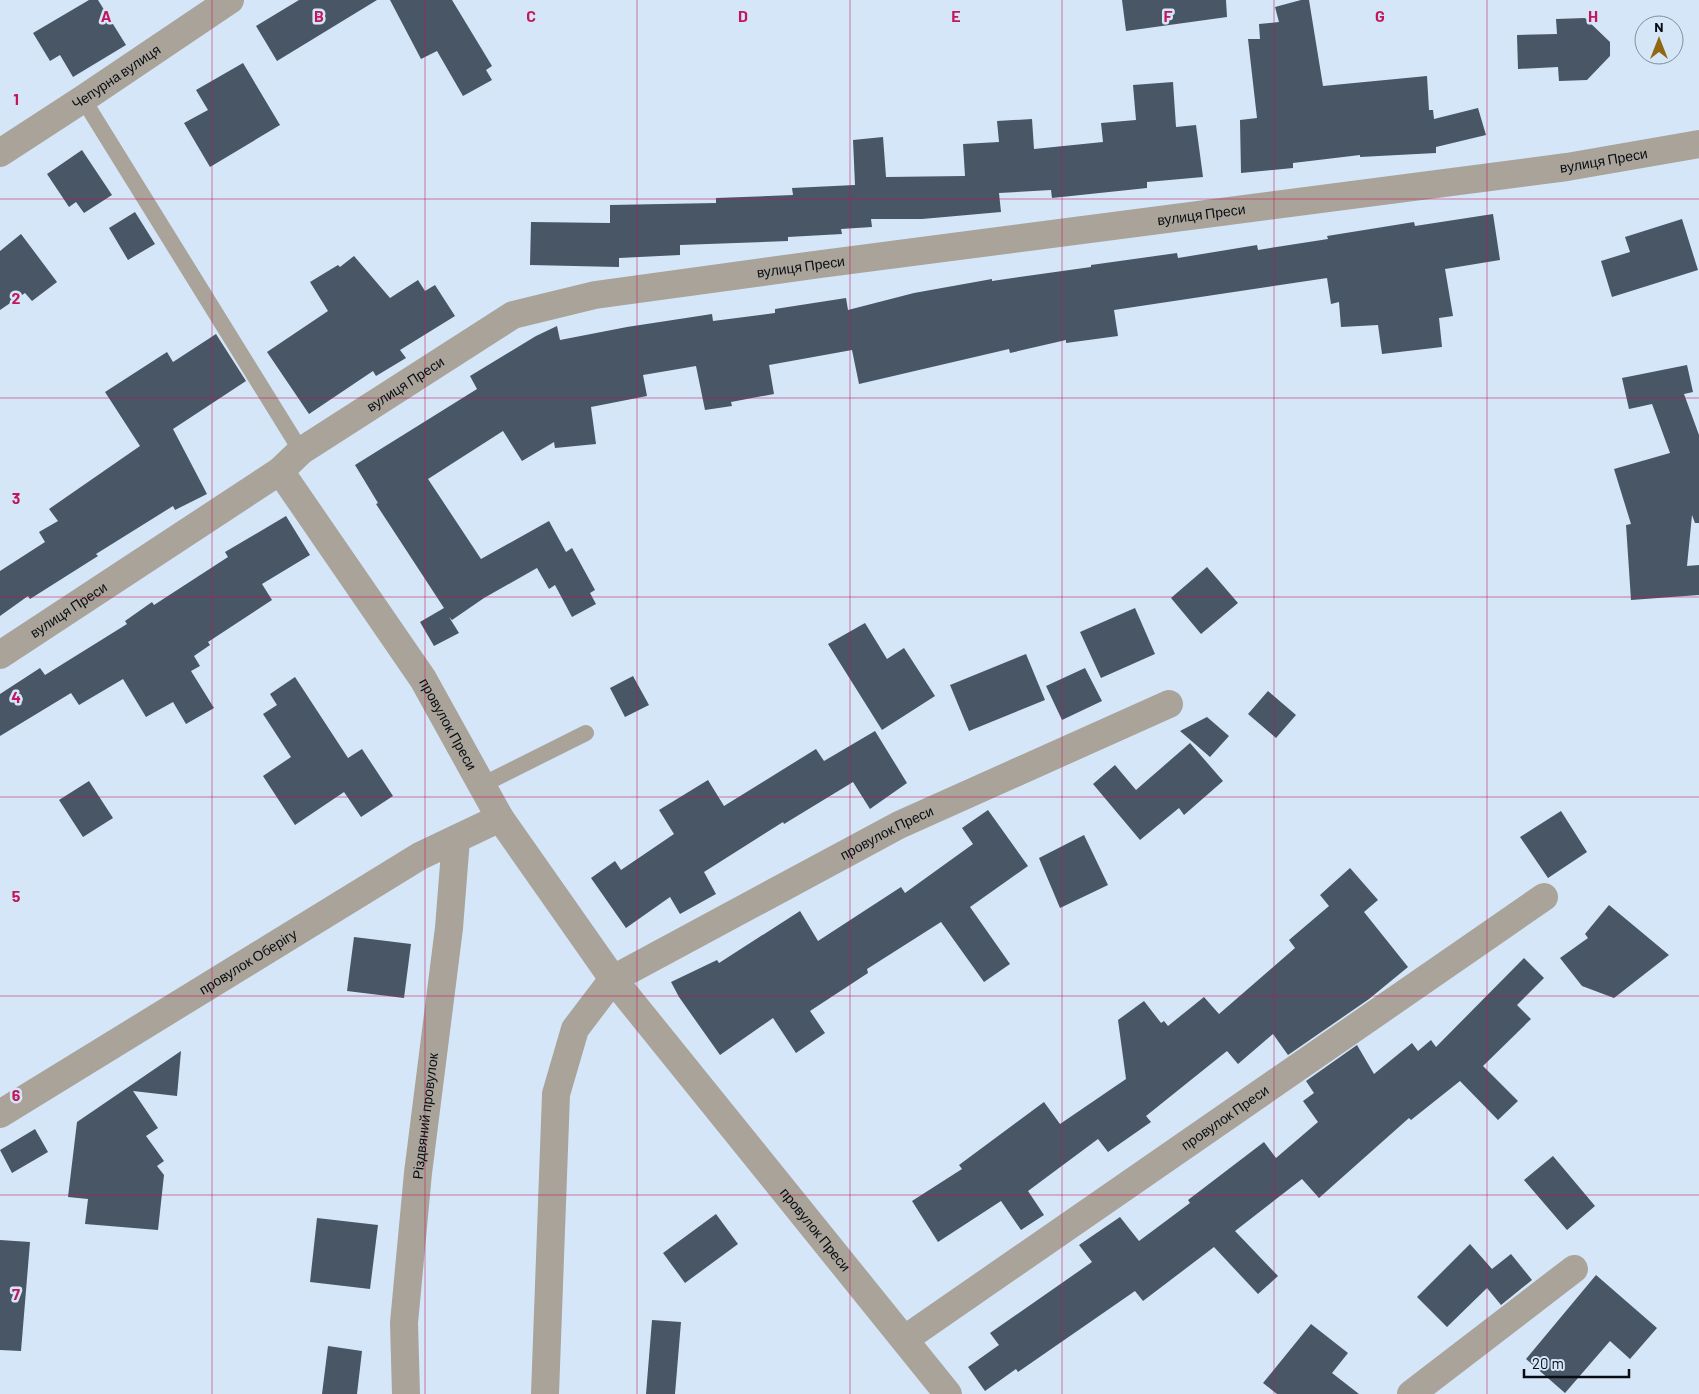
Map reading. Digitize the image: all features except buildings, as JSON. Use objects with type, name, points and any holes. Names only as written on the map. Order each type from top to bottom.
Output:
[{"type":"street","name":"Чепурна вулиця","points":[[0,153],[83,100],[230,0]]},
{"type":"street","name":"вулиця Преси","points":[[0,655],[280,470],[301,451],[513,315],[595,295],[1567,167],[1699,144]]},
{"type":"street","name":"провулок Преси","points":[[280,470],[423,679],[500,818],[614,979],[948,1394]]},
{"type":"street","name":"провулок Преси","points":[[614,979],[899,825],[1169,704]]},
{"type":"street","name":"провулок Оберігу","points":[[0,1114],[420,856],[500,818]]},
{"type":"street","name":"Різдвяний провулок","points":[[406,1394],[404,1323],[418,1173],[449,928],[456,839]]},
{"type":"street","name":"провулок Преси","points":[[905,1339],[1544,897]]},
{"type":"street","points":[[545,1394],[556,1094],[575,1028],[614,979]]},
{"type":"street","points":[[1411,1394],[1574,1269]]},
{"type":"lane","points":[[83,100],[301,451]]},
{"type":"lane","points":[[482,785],[586,733]]}]
